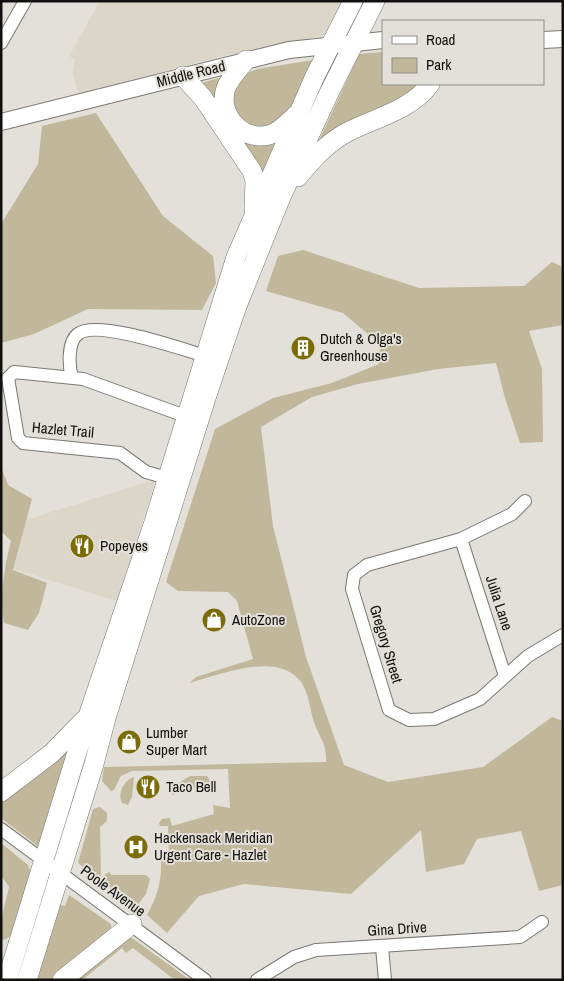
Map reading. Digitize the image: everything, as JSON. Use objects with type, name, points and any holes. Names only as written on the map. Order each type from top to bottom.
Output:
[{"type":"highway","points":[[7,980],[89,713],[167,478],[236,257],[329,46],[353,1]]},
{"type":"highway","points":[[27,980],[106,718],[206,398],[237,306],[281,197],[375,1]]},
{"type":"highway","points":[[246,60],[225,89],[225,107],[233,123],[247,133],[266,136],[278,131],[302,110]]},
{"type":"highway","points":[[183,76],[203,98],[252,171],[255,181],[254,218]]},
{"type":"highway","points":[[281,197],[315,156],[342,135],[411,102],[429,85]]},
{"type":"highway","points":[[1,792],[52,753],[89,713]]},
{"type":"highway","points":[[62,980],[132,924]]},
{"type":"main road","points":[[544,40],[563,38]]},
{"type":"main road","name":"Middle Road","points":[[1,122],[288,50],[382,40]]},
{"type":"street","points":[[1,43],[25,1]]},
{"type":"street","points":[[72,378],[68,364],[75,337],[81,332],[94,328],[135,336],[205,356]]},
{"type":"street","name":"Hazlet Trail","points":[[167,478],[146,472],[120,453],[23,443],[20,440],[8,378],[14,372],[72,378],[115,389],[185,416]]},
{"type":"street","name":"Gregory Street","points":[[525,501],[512,514],[461,538],[367,565],[354,576],[352,589],[389,710],[409,720],[434,719],[480,698],[528,656],[563,635]]},
{"type":"street","name":"Julia Lane","points":[[461,538],[505,676]]},
{"type":"street","name":"Poole Avenue","points":[[1,829],[132,924],[205,980]]},
{"type":"street","name":"Gina Drive","points":[[258,980],[294,957],[316,950],[520,937],[542,922]]},
{"type":"street","points":[[382,947],[385,980]]},
{"type":"shaded area","points":[[100,1],[346,1],[326,34],[322,36],[223,56],[78,94],[73,72],[75,59],[69,56]]},
{"type":"shaded area","points":[[156,479],[117,601],[14,569],[26,520]]},
{"type":"green space","points":[[382,52],[382,85],[424,85],[316,147],[359,54]]},
{"type":"green space","points":[[313,60],[291,111],[278,128],[244,127],[229,97],[242,75],[257,69]]},
{"type":"green space","points":[[223,77],[218,103],[197,84]]},
{"type":"green space","points":[[96,113],[163,216],[213,256],[216,283],[202,310],[88,309],[34,334],[1,343],[1,224],[38,164],[42,126]]},
{"type":"green space","points":[[237,135],[275,142],[260,181]]},
{"type":"green space","points":[[303,250],[419,288],[524,286],[552,262],[563,267],[563,325],[529,331],[542,369],[543,442],[520,443],[496,363],[438,369],[358,384],[312,397],[261,427],[273,526],[306,657],[344,765],[388,782],[483,767],[552,717],[563,721],[563,885],[539,891],[521,831],[477,839],[464,864],[426,872],[421,830],[351,894],[244,884],[199,896],[167,933],[147,915],[158,887],[161,873],[161,858],[169,855],[168,826],[160,826],[159,823],[162,819],[170,818],[172,826],[214,814],[213,805],[230,808],[228,769],[132,771],[121,776],[114,790],[111,791],[102,781],[104,767],[326,762],[325,749],[315,725],[305,690],[301,682],[291,673],[278,668],[264,666],[232,671],[189,683],[196,677],[253,659],[237,601],[228,592],[178,591],[166,582],[215,429],[273,398],[332,383],[379,364],[380,344],[343,313],[266,291],[278,256]]},
{"type":"green space","points":[[1,467],[8,485],[32,499],[13,570],[47,583],[39,613],[28,630],[4,623],[3,582],[11,541],[1,531]]},
{"type":"green space","points":[[71,746],[39,847],[1,818],[1,796]]},
{"type":"green space","points":[[190,776],[207,776],[212,784],[172,795],[175,785]]},
{"type":"green space","points":[[134,777],[132,797],[128,805],[122,803],[120,795],[122,787]]},
{"type":"green space","points":[[100,807],[107,813],[107,821],[100,827],[101,877],[109,872],[112,875],[146,875],[150,879],[146,894],[134,910],[122,902],[115,891],[78,863],[93,809]]},
{"type":"green space","points":[[1,843],[28,865],[31,873],[11,936],[4,940],[1,939],[1,920],[9,887],[1,875]]},
{"type":"green space","points":[[69,895],[111,924],[111,929],[55,980],[37,980],[60,905],[65,906]]},
{"type":"green space","points":[[126,938],[132,938],[190,980],[175,980],[133,948],[126,953],[122,948],[82,980],[72,980]]},
{"type":"place","name":"Dutch & Olga's Greenhouse","points":[[303,348]]},
{"type":"place","name":"Popeyes","points":[[82,546]]},
{"type":"place","name":"AutoZone","points":[[214,620]]},
{"type":"place","name":"Lumber Super Mart","points":[[129,742]]},
{"type":"place","name":"Taco Bell","points":[[148,787]]},
{"type":"place","name":"Hackensack Meridian Urgent Care - Hazlet","points":[[136,847]]}]
